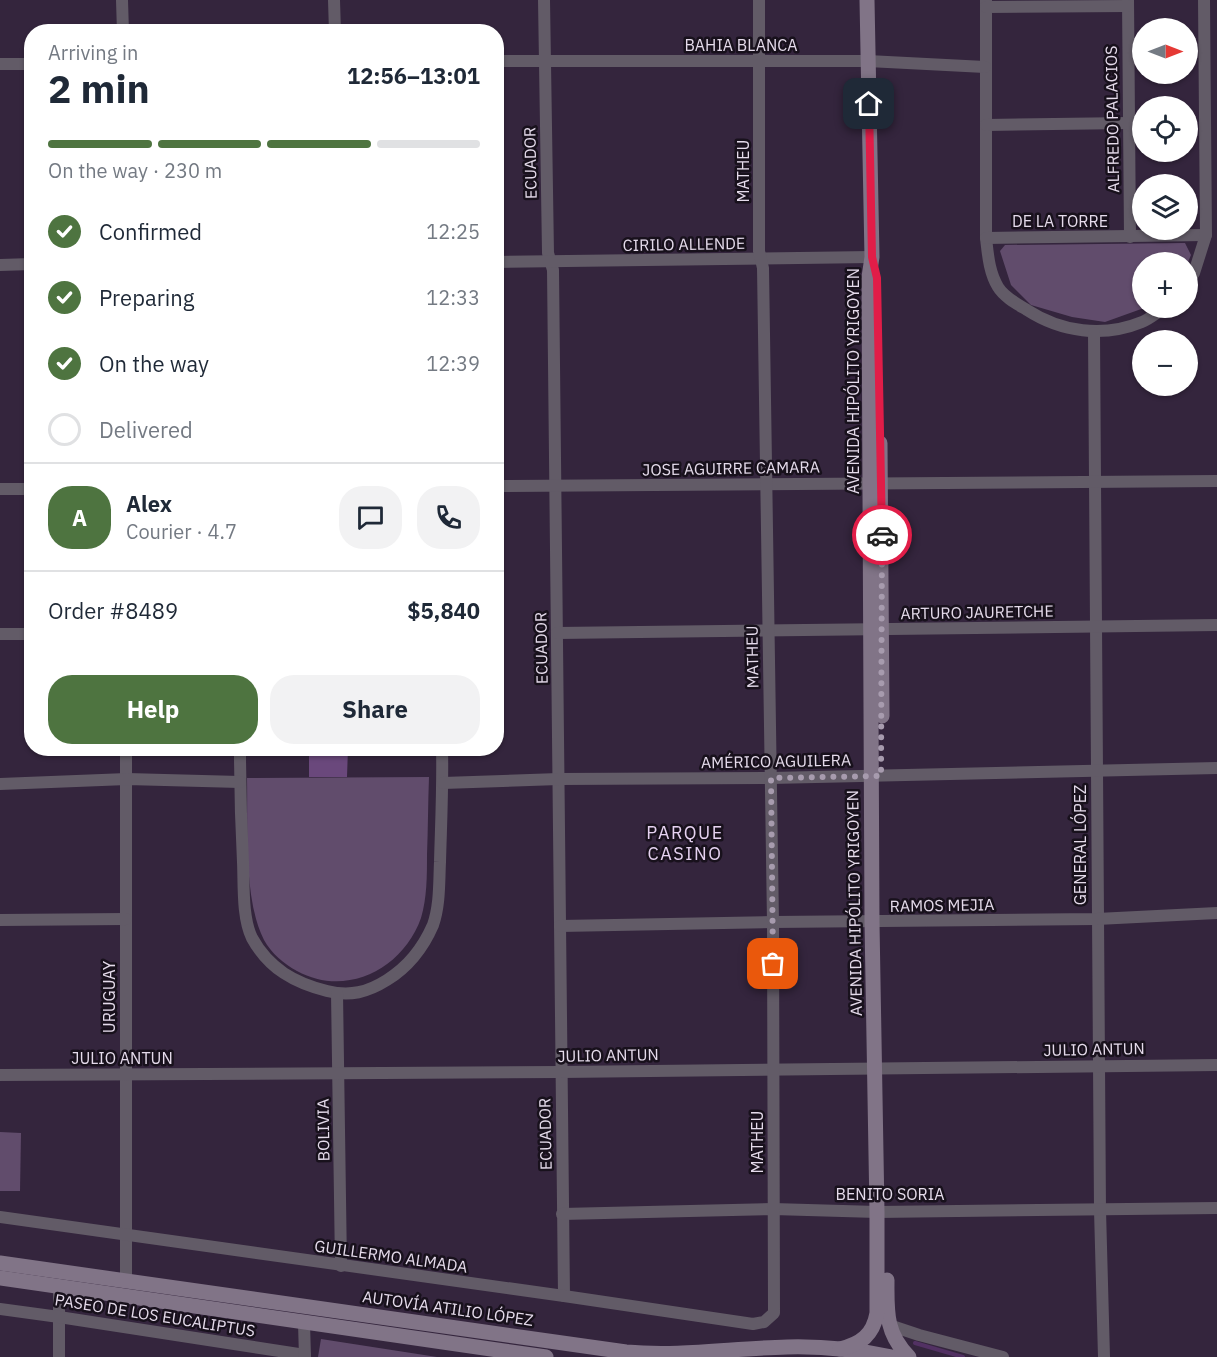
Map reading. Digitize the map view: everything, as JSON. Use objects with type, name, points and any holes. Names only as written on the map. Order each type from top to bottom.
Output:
[{"type":"main road","name":"AVENIDA HIPÓLITO YRIGOYEN","points":[[867,0],[872,257],[869,277],[876,483],[877,922],[882,1212],[889,1325],[893,1338],[909,1357]]},
{"type":"main road","name":"AVENIDA HIPÓLITO YRIGOYEN","points":[[840,1349],[854,1346],[870,1333],[875,1324],[882,1212]]},
{"type":"main road","name":"AUTOVÍA ATILIO LÓPEZ","points":[[0,1263],[653,1354],[681,1355],[784,1347],[840,1349],[892,1357]]},
{"type":"main road","points":[[0,1278],[546,1357]]},
{"type":"main road","points":[[798,1357],[817,1348]]},
{"type":"street","points":[[122,0],[123,24]]},
{"type":"street","points":[[334,0],[335,24]]},
{"type":"street","name":"ECUADOR","points":[[544,0],[548,253],[553,270],[564,1296]]},
{"type":"street","name":"MATHEU","points":[[759,0],[759,251],[763,268],[773,922],[774,1313]]},
{"type":"street","points":[[1198,260],[1206,235],[1211,67],[1204,0]]},
{"type":"street","points":[[1128,3],[986,4],[986,238],[990,267],[999,288],[1014,302],[1040,318],[1066,328],[1094,333],[1143,322],[1149,318]]},
{"type":"street","name":"ALFREDO PALACIOS","points":[[1128,3],[1130,237]]},
{"type":"street","name":"BAHIA BLANCA","points":[[504,61],[868,61],[985,67]]},
{"type":"street","points":[[0,64],[24,64]]},
{"type":"street","points":[[987,125],[1129,123]]},
{"type":"street","name":"DE LA TORRE","points":[[986,238],[1206,235]]},
{"type":"street","name":"CIRILO ALLENDE","points":[[504,262],[872,257]]},
{"type":"street","points":[[0,265],[24,264]]},
{"type":"street","name":"GENERAL LÓPEZ","points":[[1094,333],[1097,920],[1104,1357]]},
{"type":"street","name":"JOSE AGUIRRE CAMARA","points":[[504,486],[1217,481]]},
{"type":"street","points":[[0,489],[24,489]]},
{"type":"street","name":"ARTURO JAURETCHE","points":[[557,633],[1217,625]]},
{"type":"street","points":[[0,634],[24,634]]},
{"type":"street","name":"URUGUAY","points":[[126,756],[126,1282]]},
{"type":"street","points":[[240,756],[244,904],[252,937],[272,965],[290,978],[308,986],[337,993],[357,994],[378,986],[411,962],[433,924],[438,903],[442,756]]},
{"type":"street","name":"AMÉRICO AGUILERA","points":[[443,783],[1217,768]]},
{"type":"street","points":[[0,784],[126,779],[240,782]]},
{"type":"street","name":"RAMOS MEJIA","points":[[560,926],[1097,920],[1217,913]]},
{"type":"street","points":[[0,920],[126,919]]},
{"type":"street","name":"BOLIVIA","points":[[337,993],[341,1266]]},
{"type":"street","name":"JULIO ANTUN","points":[[0,1075],[1217,1065]]},
{"type":"street","name":"BENITO SORIA","points":[[562,1214],[773,1209],[882,1212],[1217,1208]]},
{"type":"street","name":"GUILLERMO ALMADA","points":[[0,1217],[753,1324],[764,1322],[774,1313]]},
{"type":"street","points":[[59,1287],[59,1357]]},
{"type":"street","name":"PASEO DE LOS EUCALIPTUS","points":[[0,1309],[279,1354],[305,1356]]},
{"type":"street","points":[[304,1323],[305,1356]]},
{"type":"street","points":[[889,1325],[1003,1357]]},
{"type":"shaded area","points":[[1185,243],[1190,252],[1132,252],[1132,312],[1105,322],[1072,317],[1031,305],[1011,285],[1000,251],[1005,245]]},
{"type":"shaded area","points":[[429,777],[427,879],[424,903],[421,918],[413,936],[401,952],[371,974],[353,980],[316,979],[283,962],[264,940],[253,904],[248,861],[247,778]]},
{"type":"shaded area","points":[[0,1132],[21,1133],[20,1191],[0,1191]]},
{"type":"shaded area","points":[[321,1339],[437,1357],[318,1357]]},
{"type":"building","points":[[309,756],[348,756],[347,777],[309,777]]},
{"type":"waterway","points":[[915,1343],[963,1357]]},
{"type":"way so far","points":[[773,964],[771,778],[881,776],[882,535]]},
{"type":"district","name":"PARQUE CASINO","points":[[685,843]]},
{"type":"route","points":[[869,104],[872,257],[877,278],[882,535]]}]
